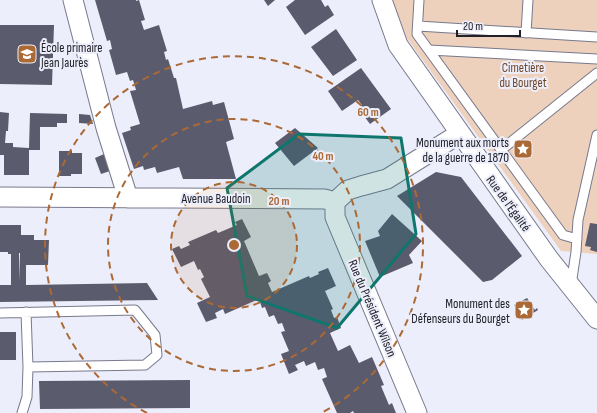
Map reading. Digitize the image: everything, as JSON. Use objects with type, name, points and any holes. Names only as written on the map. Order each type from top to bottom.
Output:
[{"type":"street","points":[[73,0],[106,128],[128,198]]},
{"type":"street","name":"Rue de l'Égalité","points":[[382,0],[398,45],[459,134],[571,288],[597,319]]},
{"type":"street","points":[[335,202],[348,190],[387,179],[459,134]]},
{"type":"street","name":"Avenue Baudoin","points":[[0,197],[325,199],[335,202]]},
{"type":"street","name":"Rue du Président Wilson","points":[[335,202],[335,217],[417,413]]},
{"type":"lane","points":[[419,0],[418,34],[562,235],[577,239]]},
{"type":"lane","points":[[526,32],[528,0]]},
{"type":"lane","points":[[418,26],[597,37]]},
{"type":"lane","points":[[429,50],[597,59]]},
{"type":"lane","points":[[501,150],[595,79]]},
{"type":"lane","points":[[571,288],[578,220],[597,135]]},
{"type":"lane","points":[[0,313],[135,310],[155,335],[157,355],[145,365],[28,367]]},
{"type":"lane","points":[[22,413],[27,397],[28,367],[26,312]]},
{"type":"highlighted area","points":[[299,134],[401,138],[416,234],[337,328],[247,296],[227,188]]},
{"type":"green space","name":"Cimetière du Bourget","points":[[392,0],[597,0],[597,254],[561,251],[406,37]]},
{"type":"building","points":[[95,0],[139,0],[145,20],[141,21],[144,30],[159,25],[167,51],[164,52],[166,60],[168,59],[174,78],[176,78],[183,109],[212,101],[213,105],[224,102],[234,139],[226,142],[236,179],[183,179],[179,167],[157,173],[155,167],[144,170],[143,166],[134,169],[122,133],[131,130],[130,127],[140,124],[130,91],[136,90],[133,80],[130,81],[127,72],[116,75],[109,50],[112,49],[110,40],[107,41]]},
{"type":"building","points":[[264,0],[275,0],[268,6]]},
{"type":"building","points":[[295,0],[321,0],[325,7],[328,5],[334,15],[305,35],[286,7]]},
{"type":"building","name":"École primaire Jean Jaurès","points":[[0,25],[54,25],[52,85],[0,84]]},
{"type":"building","points":[[336,29],[357,60],[333,76],[311,47]]},
{"type":"building","points":[[361,68],[391,109],[370,124],[358,108],[362,105],[358,100],[342,111],[328,91]]},
{"type":"building","points":[[0,112],[9,113],[8,131],[6,131],[5,143],[13,143],[13,147],[29,148],[30,113],[67,114],[67,123],[57,123],[57,127],[40,127],[40,150],[29,150],[29,175],[4,175],[4,155],[0,155]]},
{"type":"building","points":[[79,114],[90,115],[93,124],[79,123]]},
{"type":"building","points":[[295,128],[318,148],[294,166],[275,143]]},
{"type":"building","points":[[59,151],[82,153],[82,174],[59,176]]},
{"type":"building","points":[[104,154],[110,171],[101,174],[95,158]]},
{"type":"building","points":[[436,172],[461,177],[522,256],[492,280],[483,282],[397,196]]},
{"type":"building","points":[[392,214],[422,241],[409,255],[413,263],[380,277],[365,241],[380,236],[378,231]]},
{"type":"building","points":[[242,219],[251,237],[244,241],[259,276],[267,273],[271,281],[268,283],[272,292],[309,276],[310,278],[319,274],[318,272],[328,268],[336,286],[325,291],[333,309],[331,310],[334,318],[337,317],[341,328],[330,333],[338,351],[350,345],[359,363],[372,357],[384,385],[381,386],[389,405],[392,403],[396,413],[354,413],[353,411],[350,413],[337,413],[322,379],[327,377],[324,368],[318,370],[315,362],[306,366],[304,361],[295,365],[298,370],[289,374],[281,354],[289,351],[281,332],[285,331],[282,323],[278,324],[274,315],[269,317],[265,307],[262,308],[259,299],[225,314],[223,309],[215,313],[217,318],[206,322],[197,303],[210,297],[201,279],[204,277],[200,269],[198,270],[194,261],[181,267],[172,249],[179,246],[181,249],[190,245],[188,242],[216,230],[218,233],[237,225],[235,222]]},
{"type":"building","points":[[590,223],[597,224],[597,252],[590,250],[591,247],[585,246]]},
{"type":"building","points":[[0,225],[21,225],[21,235],[34,235],[34,240],[49,240],[48,265],[26,265],[26,285],[147,283],[158,300],[0,302],[0,285],[11,285],[11,254],[8,254],[8,252],[0,252]],"holes":[[[19,253],[20,253],[20,281]]]},
{"type":"building","points":[[527,298],[535,310],[537,308],[538,310],[522,320],[521,319],[523,318],[514,305]]},
{"type":"building","points":[[0,332],[16,332],[16,360],[0,360]]},
{"type":"building","points":[[190,380],[190,408],[40,409],[39,381]]},
{"type":"place","name":"École primaire Jean Jaurès","points":[[27,54]]},
{"type":"place","name":"Monument aux morts de la guerre de 1870","points":[[523,149]]},
{"type":"place","name":"Monument des Défenseurs du Bourget","points":[[524,310]]}]
